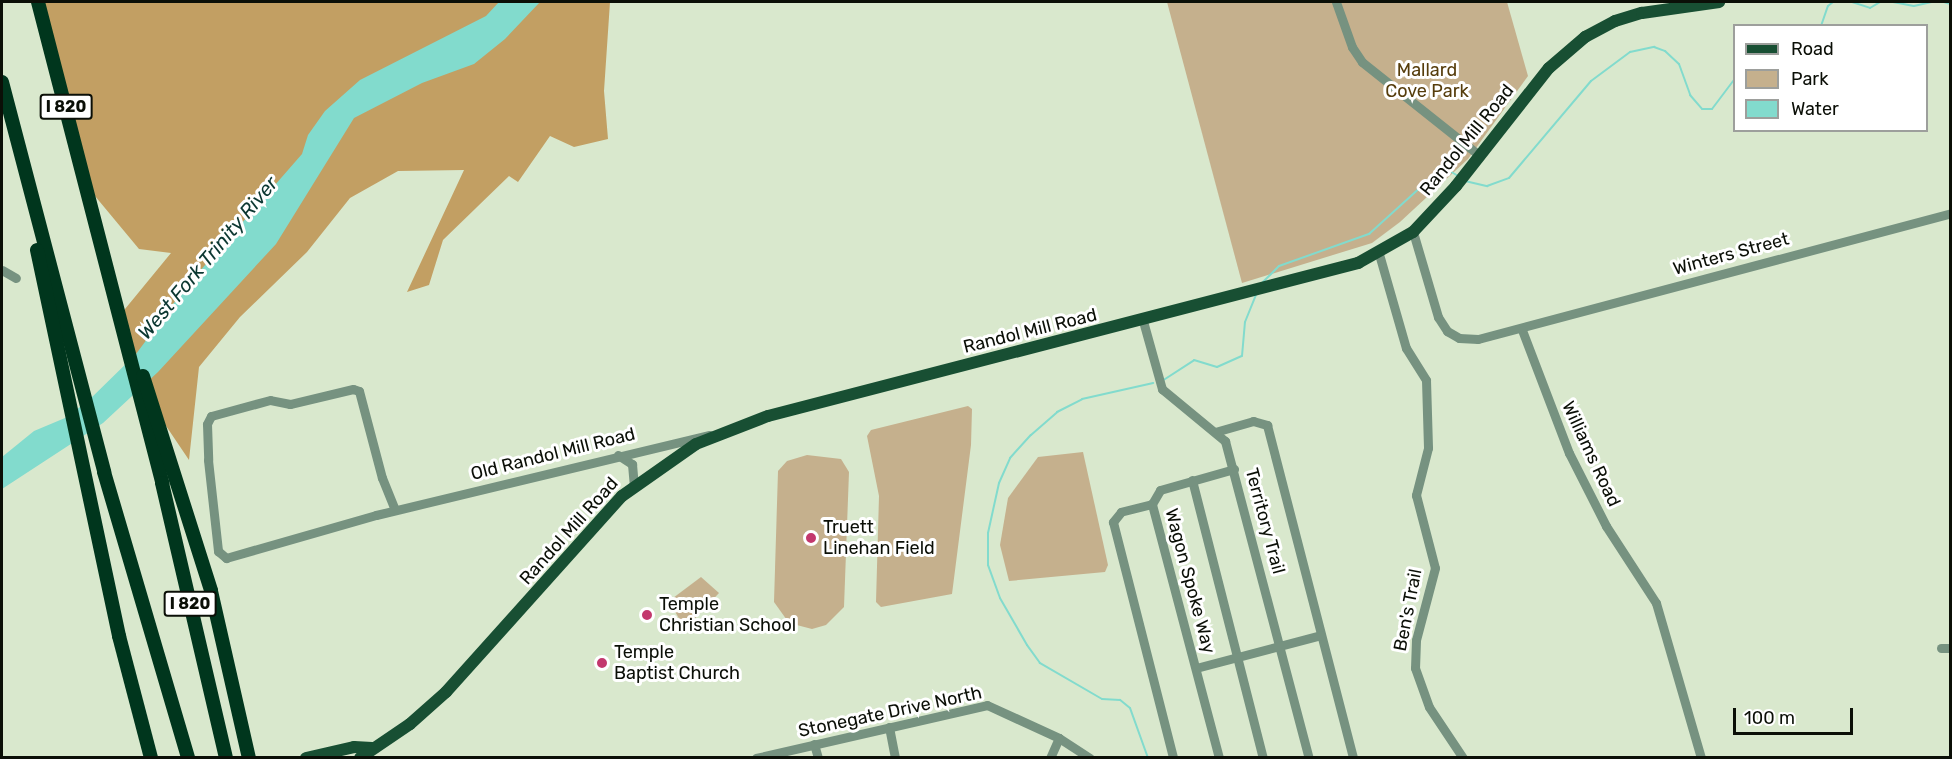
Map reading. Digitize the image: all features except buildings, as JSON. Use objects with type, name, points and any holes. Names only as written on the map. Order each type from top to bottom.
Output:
[{"type":"highway","name":"I 820","points":[[38,2],[154,451],[226,758]]},
{"type":"highway","points":[[2,82],[37,234],[84,479],[118,636],[151,758]]},
{"type":"highway","name":"I 820","points":[[37,234],[188,758]]},
{"type":"highway","points":[[115,297],[168,446],[211,591],[249,758]]},
{"type":"main road","name":"Randol Mill Road","points":[[360,758],[373,753],[446,692],[607,510],[634,486],[682,452],[718,434],[768,416],[1329,273],[1379,254],[1413,232],[1456,186],[1549,68],[1585,37],[1615,21],[1685,4],[1719,2]]},
{"type":"main road","name":"Randol Mill Road","points":[[306,758],[354,747],[373,753]]},
{"type":"street","points":[[1336,2],[1352,48],[1362,62],[1480,156]]},
{"type":"street","name":"Winters Street","points":[[1522,330],[1950,213]]},
{"type":"street","points":[[1413,232],[1432,300],[1447,331],[1459,338],[1478,339],[1522,330]]},
{"type":"street","name":"Ben's Trail","points":[[1379,254],[1406,348],[1426,380],[1428,448],[1416,495],[1435,568],[1416,640],[1415,668],[1429,707],[1463,758]]},
{"type":"street","points":[[2,270],[16,278]]},
{"type":"street","name":"Territory Trail","points":[[1143,321],[1162,389],[1225,441],[1310,758]]},
{"type":"street","name":"Williams Road","points":[[1522,330],[1569,453],[1606,526],[1656,603],[1701,758]]},
{"type":"street","name":"Old Randol Mill Road","points":[[395,510],[382,478],[359,391],[353,389],[290,404],[270,400],[211,416],[207,424],[208,460],[221,556],[226,558],[395,510],[616,454],[718,434]]},
{"type":"street","points":[[1215,432],[1253,421],[1267,425],[1353,758]]},
{"type":"street","points":[[616,454],[624,456],[632,464],[634,486]]},
{"type":"street","name":"Wagon Spoke Way","points":[[1219,758],[1152,504],[1160,490],[1234,468]]},
{"type":"street","points":[[1192,480],[1263,758]]},
{"type":"street","points":[[1152,504],[1121,512],[1113,522],[1173,758]]},
{"type":"street","points":[[1196,668],[1321,635]]},
{"type":"street","name":"Stonegate Drive North","points":[[756,758],[987,705],[1059,738],[1090,758]]},
{"type":"street","points":[[889,727],[895,758]]},
{"type":"street","points":[[1050,758],[1059,738]]},
{"type":"street","points":[[814,744],[818,758]]},
{"type":"green space","name":"Mallard Cove Park","points":[[1167,2],[1507,2],[1528,76],[1468,159],[1400,222],[1372,243],[1242,283]]},
{"type":"green space","points":[[968,406],[972,409],[971,445],[952,594],[881,607],[876,602],[879,496],[867,436],[871,430]]},
{"type":"green space","points":[[1083,452],[1108,565],[1105,572],[1009,581],[1000,545],[1008,498],[1038,457]]},
{"type":"green space","name":"Truett Linehan Field","points":[[807,455],[841,459],[849,472],[844,607],[826,625],[812,629],[789,623],[774,602],[778,471],[787,461]]},
{"type":"green space","points":[[701,577],[719,593],[685,629],[669,601]]},
{"type":"shaded area","points":[[33,2],[610,2],[604,91],[608,139],[574,147],[550,136],[518,182],[509,176],[443,240],[429,285],[407,292],[464,170],[398,171],[350,198],[307,252],[240,317],[199,367],[189,460],[160,417],[116,320],[171,253],[139,249],[85,184]]},
{"type":"water","points":[[499,2],[540,2],[505,39],[474,64],[422,83],[354,118],[276,244],[158,372],[103,423],[2,489],[2,457],[34,431],[65,418],[88,401],[136,354],[185,288],[302,154],[308,135],[325,111],[360,80],[486,16]]},
{"type":"waterway","points":[[1822,24],[1828,6],[1833,2]]},
{"type":"waterway","points":[[1852,2],[1870,8],[1880,2]]},
{"type":"waterway","points":[[1893,2],[1914,6],[1932,2]]},
{"type":"waterway","points":[[1944,2],[1950,4]]},
{"type":"waterway","points":[[1465,181],[1487,186],[1509,178],[1591,81],[1630,52],[1654,47],[1665,51],[1679,64],[1690,95],[1702,109],[1712,109],[1733,81]]},
{"type":"waterway","points":[[1262,283],[1279,266],[1369,234],[1433,176],[1450,171],[1458,176]]},
{"type":"waterway","points":[[1162,381],[1194,360],[1217,367],[1242,356],[1245,322],[1256,295]]},
{"type":"waterway","points":[[1148,758],[1130,708],[1120,700],[1102,699],[1040,663],[1027,645],[1000,598],[988,565],[988,533],[999,483],[1010,458],[1031,435],[1057,412],[1082,399],[1153,383]]},
{"type":"place","name":"Truett Linehan Field","points":[[811,538]]},
{"type":"place","name":"Temple Christian School","points":[[647,615]]},
{"type":"place","name":"Temple Baptist Church","points":[[602,663]]},
{"type":"water label","name":"West Fork Trinity River","points":[[208,258]]}]
